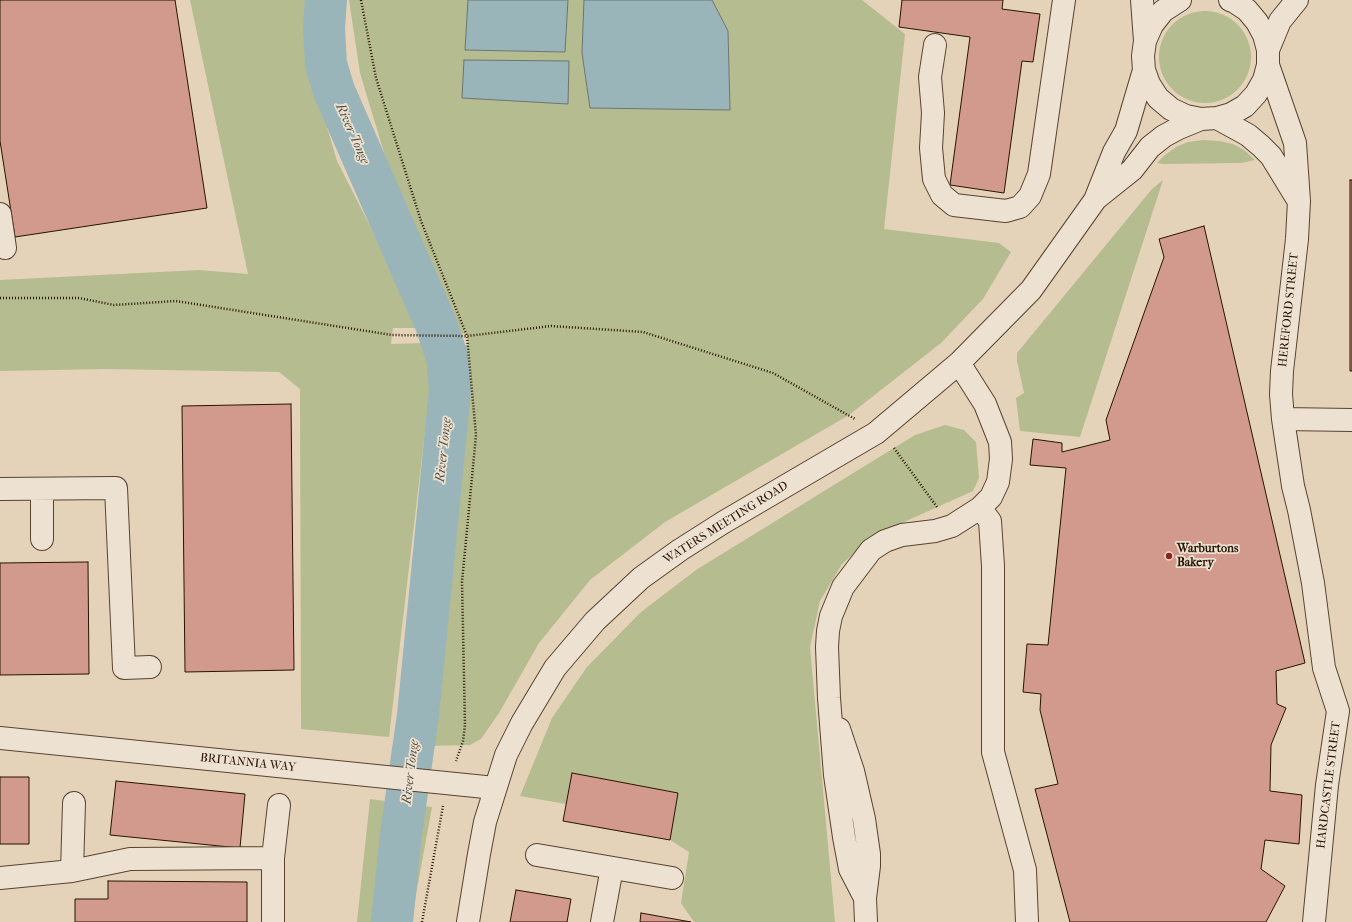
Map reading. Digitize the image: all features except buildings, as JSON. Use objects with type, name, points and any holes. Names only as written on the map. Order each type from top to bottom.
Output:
[{"type":"street","points":[[935,45],[930,76],[933,113],[931,148],[934,179],[942,195],[954,205],[1006,211],[1020,207],[1030,196],[1039,174],[1064,0]]},
{"type":"street","points":[[1142,0],[1145,41],[1143,56],[1144,70],[1149,84],[1158,98],[1171,109],[1186,116],[1209,119],[1248,135],[1262,146],[1271,156],[1299,201]]},
{"type":"street","points":[[1145,41],[1152,25],[1163,11],[1180,0]]},
{"type":"street","name":"HEREFORD STREET","points":[[1230,0],[1247,10],[1257,22],[1264,35],[1268,58],[1296,142],[1299,201],[1297,238],[1282,372],[1281,394],[1283,419],[1293,486]]},
{"type":"street","points":[[1268,58],[1280,21],[1297,0]]},
{"type":"street","name":"WATERS MEETING ROAD","points":[[1095,200],[1132,170],[1150,147],[1164,136],[1179,128],[1231,114],[1245,106],[1256,94],[1264,80],[1268,58]]},
{"type":"street","name":"WATERS MEETING ROAD","points":[[468,922],[485,822],[506,755],[522,723],[555,668],[595,621],[641,578],[680,550],[724,522],[884,439],[1031,290],[1095,200],[1114,152],[1126,131],[1144,70]]},
{"type":"street","points":[[0,214],[5,248]]},
{"type":"street","points":[[866,922],[865,898],[850,869],[834,775],[829,698],[827,647],[828,631],[831,616],[843,587],[871,550],[885,541],[902,535],[935,531],[952,526],[980,508],[992,498],[998,482],[1001,459],[1000,442],[985,404],[959,363]]},
{"type":"street","points":[[1283,419],[1352,420]]},
{"type":"street","name":"HARDCASTLE STREET","points":[[1293,486],[1313,583],[1324,668],[1338,712],[1327,785],[1314,922]]},
{"type":"street","points":[[0,489],[116,488],[124,668],[150,667]]},
{"type":"street","points":[[42,489],[42,539]]},
{"type":"street","points":[[980,508],[990,521],[993,566],[993,752],[1025,870],[1027,922]]},
{"type":"street","name":"BRITANNIA WAY","points":[[0,738],[496,788]]},
{"type":"street","points":[[72,871],[74,803]]},
{"type":"street","points":[[273,922],[273,858],[279,805]]},
{"type":"street","points":[[537,855],[672,878]]},
{"type":"street","points":[[0,878],[72,871],[130,859],[273,858]]},
{"type":"street","points":[[602,922],[612,868]]},
{"type":"path","points":[[361,0],[376,78],[397,146],[421,222],[467,336],[476,434],[462,582],[465,726],[463,741],[440,782],[422,922]]},
{"type":"path","points":[[0,298],[79,298],[114,305],[176,301],[392,335],[467,336],[551,326],[643,332],[773,373],[849,416],[884,439],[952,526]]},
{"type":"green space","points":[[190,0],[307,0],[309,67],[337,161],[422,328],[393,328],[391,344],[424,343],[431,381],[389,737],[301,729],[300,389],[279,372],[106,369],[0,371],[0,280],[199,270],[248,274]]},
{"type":"green space","points":[[349,0],[468,0],[465,50],[565,52],[568,0],[584,0],[582,53],[590,108],[730,110],[728,31],[712,0],[862,0],[905,34],[884,229],[999,243],[1011,252],[983,299],[941,343],[849,415],[665,522],[590,580],[539,643],[499,713],[481,739],[470,745],[424,746],[449,573],[463,398],[459,345],[468,345],[468,334],[455,333],[401,209],[360,73]]},
{"type":"green space","points":[[1205,11],[1223,15],[1237,25],[1247,39],[1251,57],[1247,75],[1237,89],[1223,99],[1205,103],[1187,99],[1173,89],[1163,75],[1159,57],[1163,39],[1173,25],[1187,15]]},
{"type":"green space","points":[[1203,140],[1233,144],[1244,150],[1255,160],[1241,163],[1157,163],[1176,147],[1188,142]]},
{"type":"green space","points":[[1163,180],[1080,437],[1020,431],[1016,398],[1024,393],[1017,361],[1017,353],[1152,189]]},
{"type":"green space","points":[[945,425],[964,430],[976,442],[979,478],[973,491],[873,536],[842,564],[820,601],[810,647],[835,922],[694,922],[681,903],[689,852],[670,840],[678,793],[572,773],[566,804],[520,796],[552,718],[587,667],[641,612],[696,570],[915,435]]},
{"type":"green space","points":[[370,799],[432,807],[411,922],[357,922]]},
{"type":"water","points":[[468,0],[568,0],[565,52],[465,50]]},
{"type":"water","points":[[584,0],[712,0],[728,31],[730,110],[590,108],[582,53]]},
{"type":"water","points":[[464,60],[569,61],[568,104],[462,98]]},
{"type":"waterway","name":"River Tonge","points":[[326,0],[324,28],[326,64],[334,91],[436,324],[447,357],[450,390],[418,715],[401,834],[392,922]]},
{"type":"place","name":"Warburtons Bakery","points":[[1169,556]]}]
